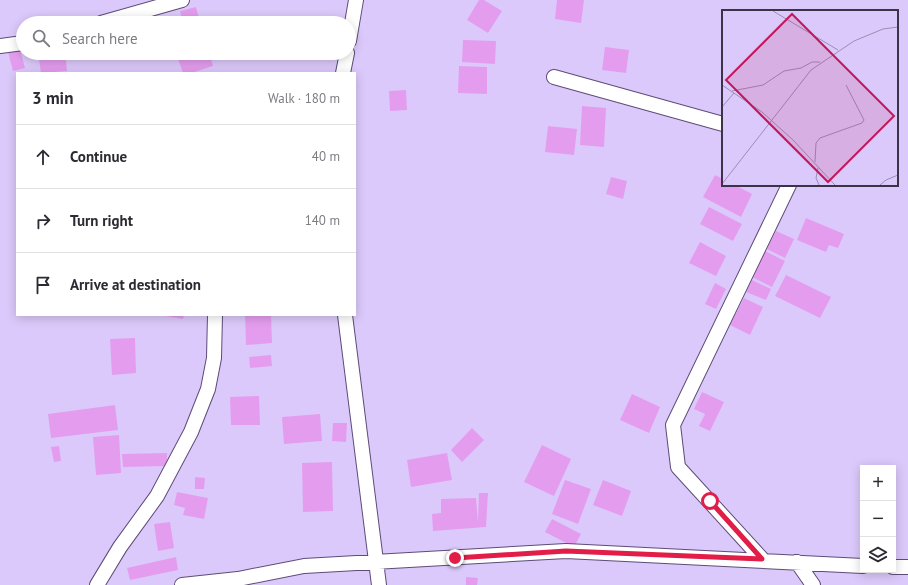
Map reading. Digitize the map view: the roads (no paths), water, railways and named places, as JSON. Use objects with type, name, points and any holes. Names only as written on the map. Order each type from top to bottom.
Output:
[{"type":"street","points":[[126,16],[182,0]]},
{"type":"street","points":[[353,16],[356,0]]},
{"type":"street","points":[[0,46],[16,44]]},
{"type":"street","points":[[343,72],[346,60]]},
{"type":"street","points":[[554,77],[722,124]]},
{"type":"street","points":[[762,559],[678,467],[673,425],[789,186]]},
{"type":"street","points":[[97,585],[120,547],[143,516],[167,479],[191,432],[208,389],[214,358],[215,316]]},
{"type":"street","points":[[345,316],[379,585]]},
{"type":"street","points":[[182,585],[238,579],[304,566],[566,551],[762,559],[860,566]]},
{"type":"street","points":[[797,562],[813,585]]},
{"type":"street","points":[[896,567],[908,567]]}]
